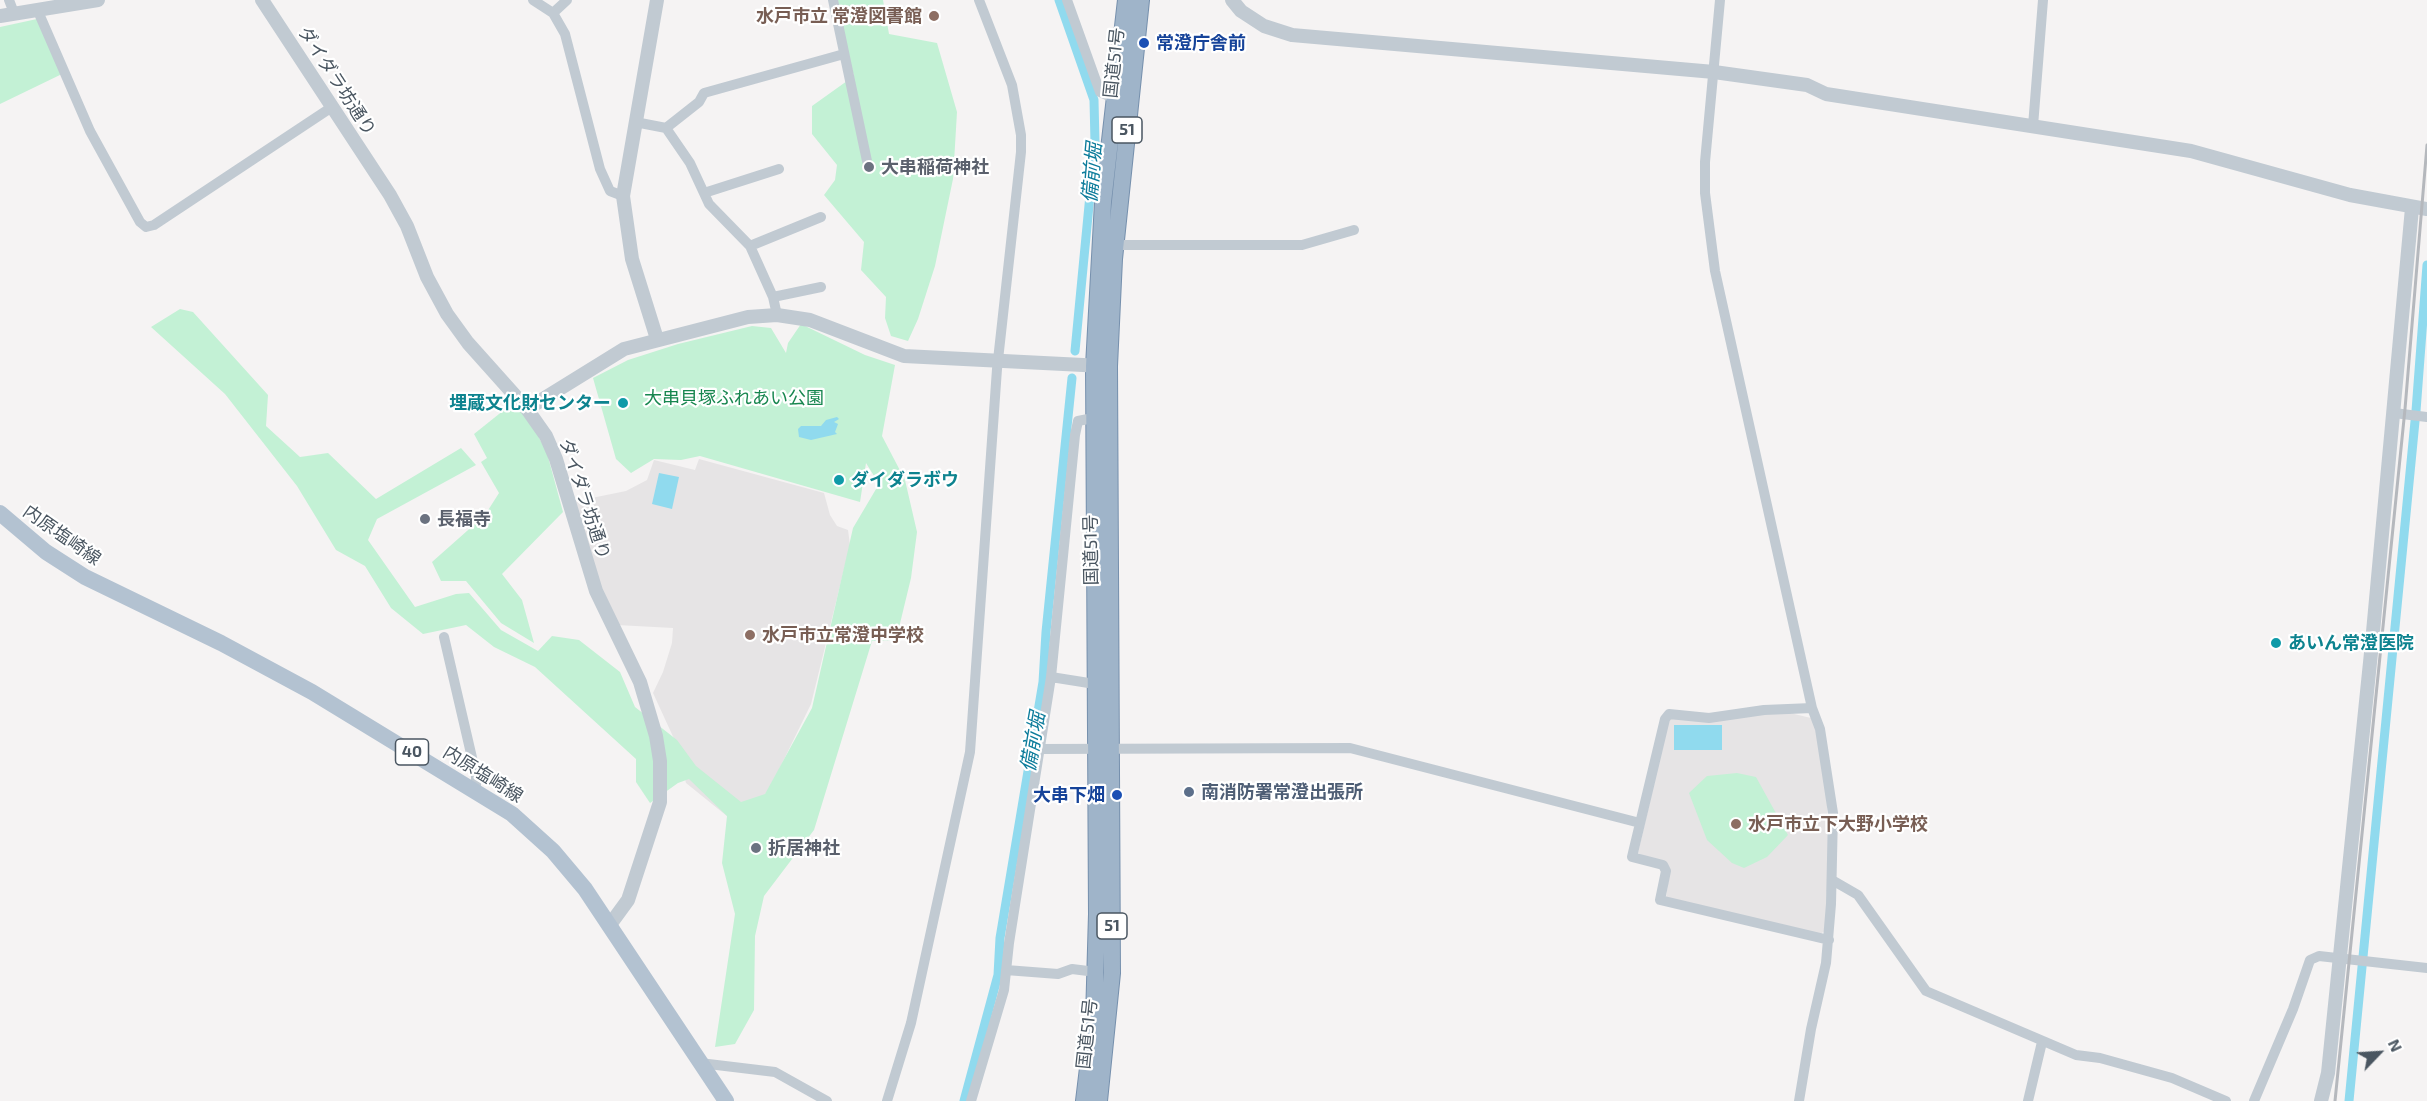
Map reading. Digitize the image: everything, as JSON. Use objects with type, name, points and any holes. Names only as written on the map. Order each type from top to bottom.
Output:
[{"type":"highway","name":"国道51号","points":[[1099,1101],[1112,973],[1103,750],[1101,366],[1103,202],[1126,0]]},
{"type":"highway","name":"国道51号","points":[[1084,1101],[1094,1018],[1103,750],[1095,684],[1094,418],[1141,0]]},
{"type":"main road","name":"内原塩崎線","points":[[0,513],[46,552],[85,577],[312,692],[512,814],[553,851],[585,889],[726,1101]]},
{"type":"street","points":[[0,16],[12,6],[37,9],[98,0]]},
{"type":"street","name":"ダイダラ坊通り","points":[[262,0],[400,213],[427,277],[447,314],[468,343],[540,425],[552,448],[596,591],[640,682],[656,736],[660,761],[658,814],[628,900],[609,926]]},
{"type":"street","points":[[533,0],[553,13],[565,34],[600,170],[610,191],[623,196]]},
{"type":"street","points":[[553,13],[567,0]]},
{"type":"street","points":[[657,0],[634,122],[623,196],[632,259],[657,339]]},
{"type":"street","points":[[832,0],[867,160]]},
{"type":"street","points":[[887,1101],[911,1023],[970,752],[998,361],[1021,135],[1011,85],[979,0]]},
{"type":"street","points":[[1067,0],[1100,92],[1115,99]]},
{"type":"street","points":[[1232,0],[1240,10],[1264,26],[1292,34],[1714,72],[1807,85],[1826,94],[2192,151],[2350,195],[2427,209]]},
{"type":"street","points":[[1720,0],[1705,193],[1715,271],[1812,708],[1820,729],[1833,813],[1829,940],[1799,1101]]},
{"type":"street","points":[[2033,126],[2043,0]]},
{"type":"street","points":[[37,9],[90,131],[140,222],[146,227],[154,225],[332,107]]},
{"type":"street","points":[[666,128],[699,102],[704,93],[844,54]]},
{"type":"street","points":[[634,122],[666,128],[690,163],[704,194],[719,215],[750,246],[774,297],[777,315]]},
{"type":"street","points":[[704,194],[779,169]]},
{"type":"street","points":[[2321,1101],[2328,1073],[2394,413],[2412,208]]},
{"type":"street","points":[[750,246],[821,217]]},
{"type":"street","points":[[1115,245],[1302,245],[1354,230]]},
{"type":"street","points":[[774,297],[821,287]]},
{"type":"street","points":[[527,409],[615,354],[657,339],[747,317],[777,315],[810,320],[904,356],[1101,366]]},
{"type":"street","points":[[2394,413],[2418,417]]},
{"type":"street","points":[[971,1101],[1004,990],[1039,749],[1052,677],[1075,435],[1078,421],[1094,418]]},
{"type":"street","points":[[444,637],[476,775],[476,792]]},
{"type":"street","points":[[1052,677],[1095,684]]},
{"type":"street","points":[[1812,708],[1764,710],[1709,718],[1669,714],[1665,719],[1632,856],[1663,865],[1666,871],[1660,900],[1829,940]]},
{"type":"street","points":[[1039,749],[1358,749],[1640,823]]},
{"type":"street","points":[[1832,880],[1857,895],[1926,991],[2076,1055],[2100,1058],[2172,1078],[2226,1101]]},
{"type":"street","points":[[2254,1101],[2293,1009],[2310,960],[2319,956],[2427,968]]},
{"type":"street","points":[[1006,970],[1058,974],[1072,969],[1096,972]]},
{"type":"street","points":[[2028,1101],[2042,1042]]},
{"type":"street","points":[[700,1063],[775,1072],[827,1101]]},
{"type":"shaded area","name":"水戸市立常澄中学校","points":[[699,459],[824,493],[830,515],[837,526],[848,530],[850,545],[811,704],[771,786],[754,810],[738,825],[686,783],[676,743],[653,693],[663,672],[672,643],[673,628],[617,625],[608,607],[572,502],[626,491],[647,480],[654,460],[695,470]]},
{"type":"shaded area","name":"水戸市立下大野小学校","points":[[1790,713],[1811,718],[1819,737],[1827,799],[1829,849],[1825,931],[1820,934],[1666,898],[1670,869],[1638,853],[1669,719]]},
{"type":"green space","points":[[833,0],[883,0],[889,34],[937,43],[957,112],[953,179],[935,266],[918,319],[908,341],[891,336],[885,318],[886,297],[861,270],[864,242],[824,195],[835,180],[837,165],[812,134],[812,106],[854,76]]},
{"type":"green space","points":[[37,19],[62,74],[0,104],[0,27]]},
{"type":"green space","name":"大串貝塚ふれあい公園","points":[[180,309],[193,312],[268,395],[266,426],[300,457],[328,453],[376,499],[461,448],[476,465],[377,519],[368,540],[415,607],[456,594],[469,593],[501,630],[538,651],[552,636],[579,640],[620,672],[635,707],[677,740],[696,766],[741,802],[765,794],[812,708],[853,528],[879,484],[866,463],[860,502],[700,456],[681,460],[654,459],[631,473],[616,459],[593,378],[628,360],[678,344],[752,326],[771,328],[786,353],[788,343],[801,324],[865,355],[895,365],[882,436],[905,480],[917,532],[911,578],[896,640],[872,641],[814,830],[764,896],[755,936],[754,1010],[735,1044],[715,1047],[735,914],[722,863],[727,816],[689,779],[678,783],[650,803],[636,782],[636,759],[535,667],[494,647],[466,625],[423,634],[391,608],[365,566],[336,550],[297,486],[225,394],[151,327]]},
{"type":"green space","points":[[514,402],[533,426],[547,453],[563,512],[502,574],[522,600],[534,643],[501,623],[466,581],[441,581],[432,562],[485,515],[499,493],[481,462],[487,458],[474,434]]},
{"type":"green space","points":[[1737,773],[1756,777],[1788,835],[1767,857],[1744,868],[1732,863],[1707,840],[1689,793],[1707,776]]},
{"type":"water","points":[[837,417],[839,419],[834,422],[838,424],[835,432],[837,434],[811,440],[799,437],[798,429],[801,426],[821,426],[826,420]]},
{"type":"water","points":[[659,473],[679,477],[672,509],[652,504]]},
{"type":"water","points":[[1674,725],[1722,725],[1722,750],[1674,750]]},
{"type":"waterway","name":"備前堀","points":[[1059,0],[1094,100],[1095,143],[1075,351]]},
{"type":"waterway","points":[[2349,1101],[2416,411],[2427,265]]},
{"type":"waterway","name":"備前堀","points":[[964,1101],[998,975],[1000,938],[1043,682],[1072,378]]},
{"type":"railway","points":[[2335,1101],[2405,409],[2427,145]]},
{"type":"place","name":"水戸市立 常澄図書館","points":[[934,16]]},
{"type":"place","name":"常澄庁舎前","points":[[1144,43]]},
{"type":"place","name":"大串稲荷神社","points":[[869,167]]},
{"type":"place","name":"埋蔵文化財センター","points":[[623,403]]},
{"type":"place","name":"ダイダラボウ","points":[[839,480]]},
{"type":"place","name":"長福寺","points":[[425,519]]},
{"type":"place","name":"水戸市立常澄中学校","points":[[750,635]]},
{"type":"place","name":"あいん常澄医院","points":[[2276,643]]},
{"type":"place","name":"南消防署常澄出張所","points":[[1189,792]]},
{"type":"place","name":"大串下畑","points":[[1117,795]]},
{"type":"place","name":"水戸市立下大野小学校","points":[[1736,824]]},
{"type":"place","name":"折居神社","points":[[756,848]]}]
